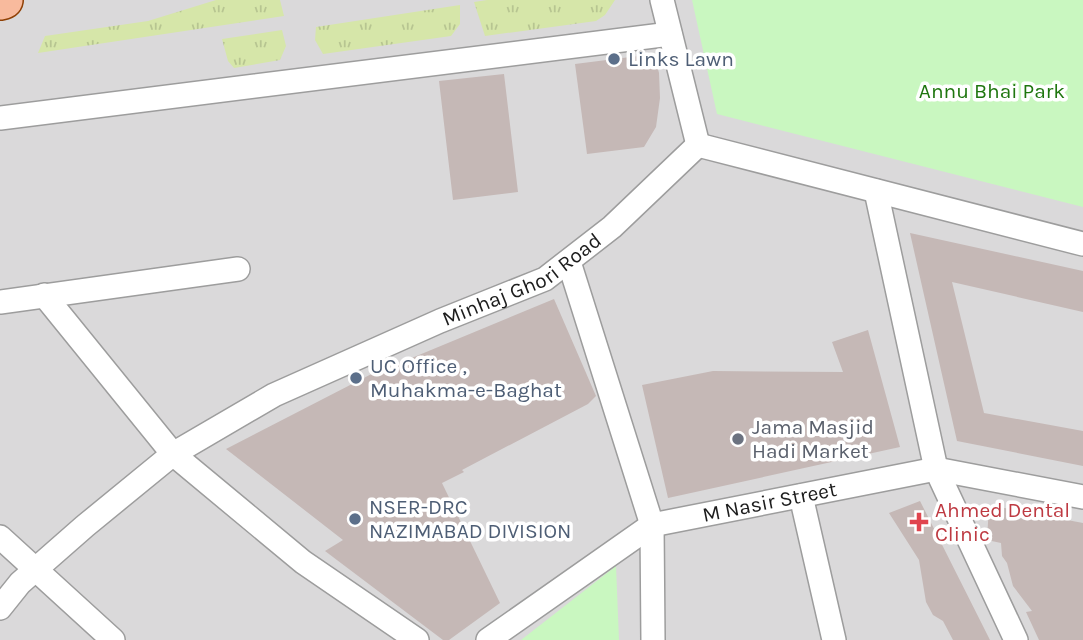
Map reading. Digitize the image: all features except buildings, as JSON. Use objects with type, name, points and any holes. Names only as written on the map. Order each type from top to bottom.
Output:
[{"type":"street","points":[[662,0],[698,145],[1083,244]]},
{"type":"street","points":[[0,118],[670,34]]},
{"type":"street","name":"Minhaj Ghori Road","points":[[0,608],[35,569],[173,454],[274,395],[440,321],[545,279],[612,227],[698,145]]},
{"type":"street","points":[[876,191],[936,469],[1016,640]]},
{"type":"street","points":[[569,262],[653,525],[653,640]]},
{"type":"street","points":[[0,302],[238,269]]},
{"type":"street","points":[[44,295],[173,454],[303,562],[417,640]]},
{"type":"street","name":"M Nasir Street","points":[[488,640],[653,525],[936,469],[1083,497]]},
{"type":"street","points":[[801,496],[834,640]]},
{"type":"street","points":[[0,537],[113,640]]},
{"type":"shaded area","points":[[0,0],[1083,0],[1083,640],[0,640]]},
{"type":"green space","points":[[216,0],[280,0],[284,16],[38,53],[45,36],[148,21]]},
{"type":"green space","points":[[615,0],[605,15],[596,21],[485,36],[474,2]]},
{"type":"green space","name":"Annu Bhai Park","points":[[692,0],[1083,0],[1083,207],[717,114]]},
{"type":"green space","points":[[460,5],[460,24],[451,36],[323,54],[315,40],[316,27]]},
{"type":"green space","points":[[282,30],[286,46],[280,60],[234,68],[228,61],[222,39]]},
{"type":"green space","points":[[616,566],[619,640],[521,640]]},
{"type":"place","name":"Links Lawn","points":[[614,59]]},
{"type":"place","name":"UC Office , Muhakma-e-Baghat","points":[[356,378]]},
{"type":"place","name":"Jama Masjid Hadi Market","points":[[738,439]]},
{"type":"place","name":"NSER-DRC NAZIMABAD DIVISION","points":[[355,519]]},
{"type":"place","name":"Ahmed Dental Clinic","points":[[919,522]]}]
